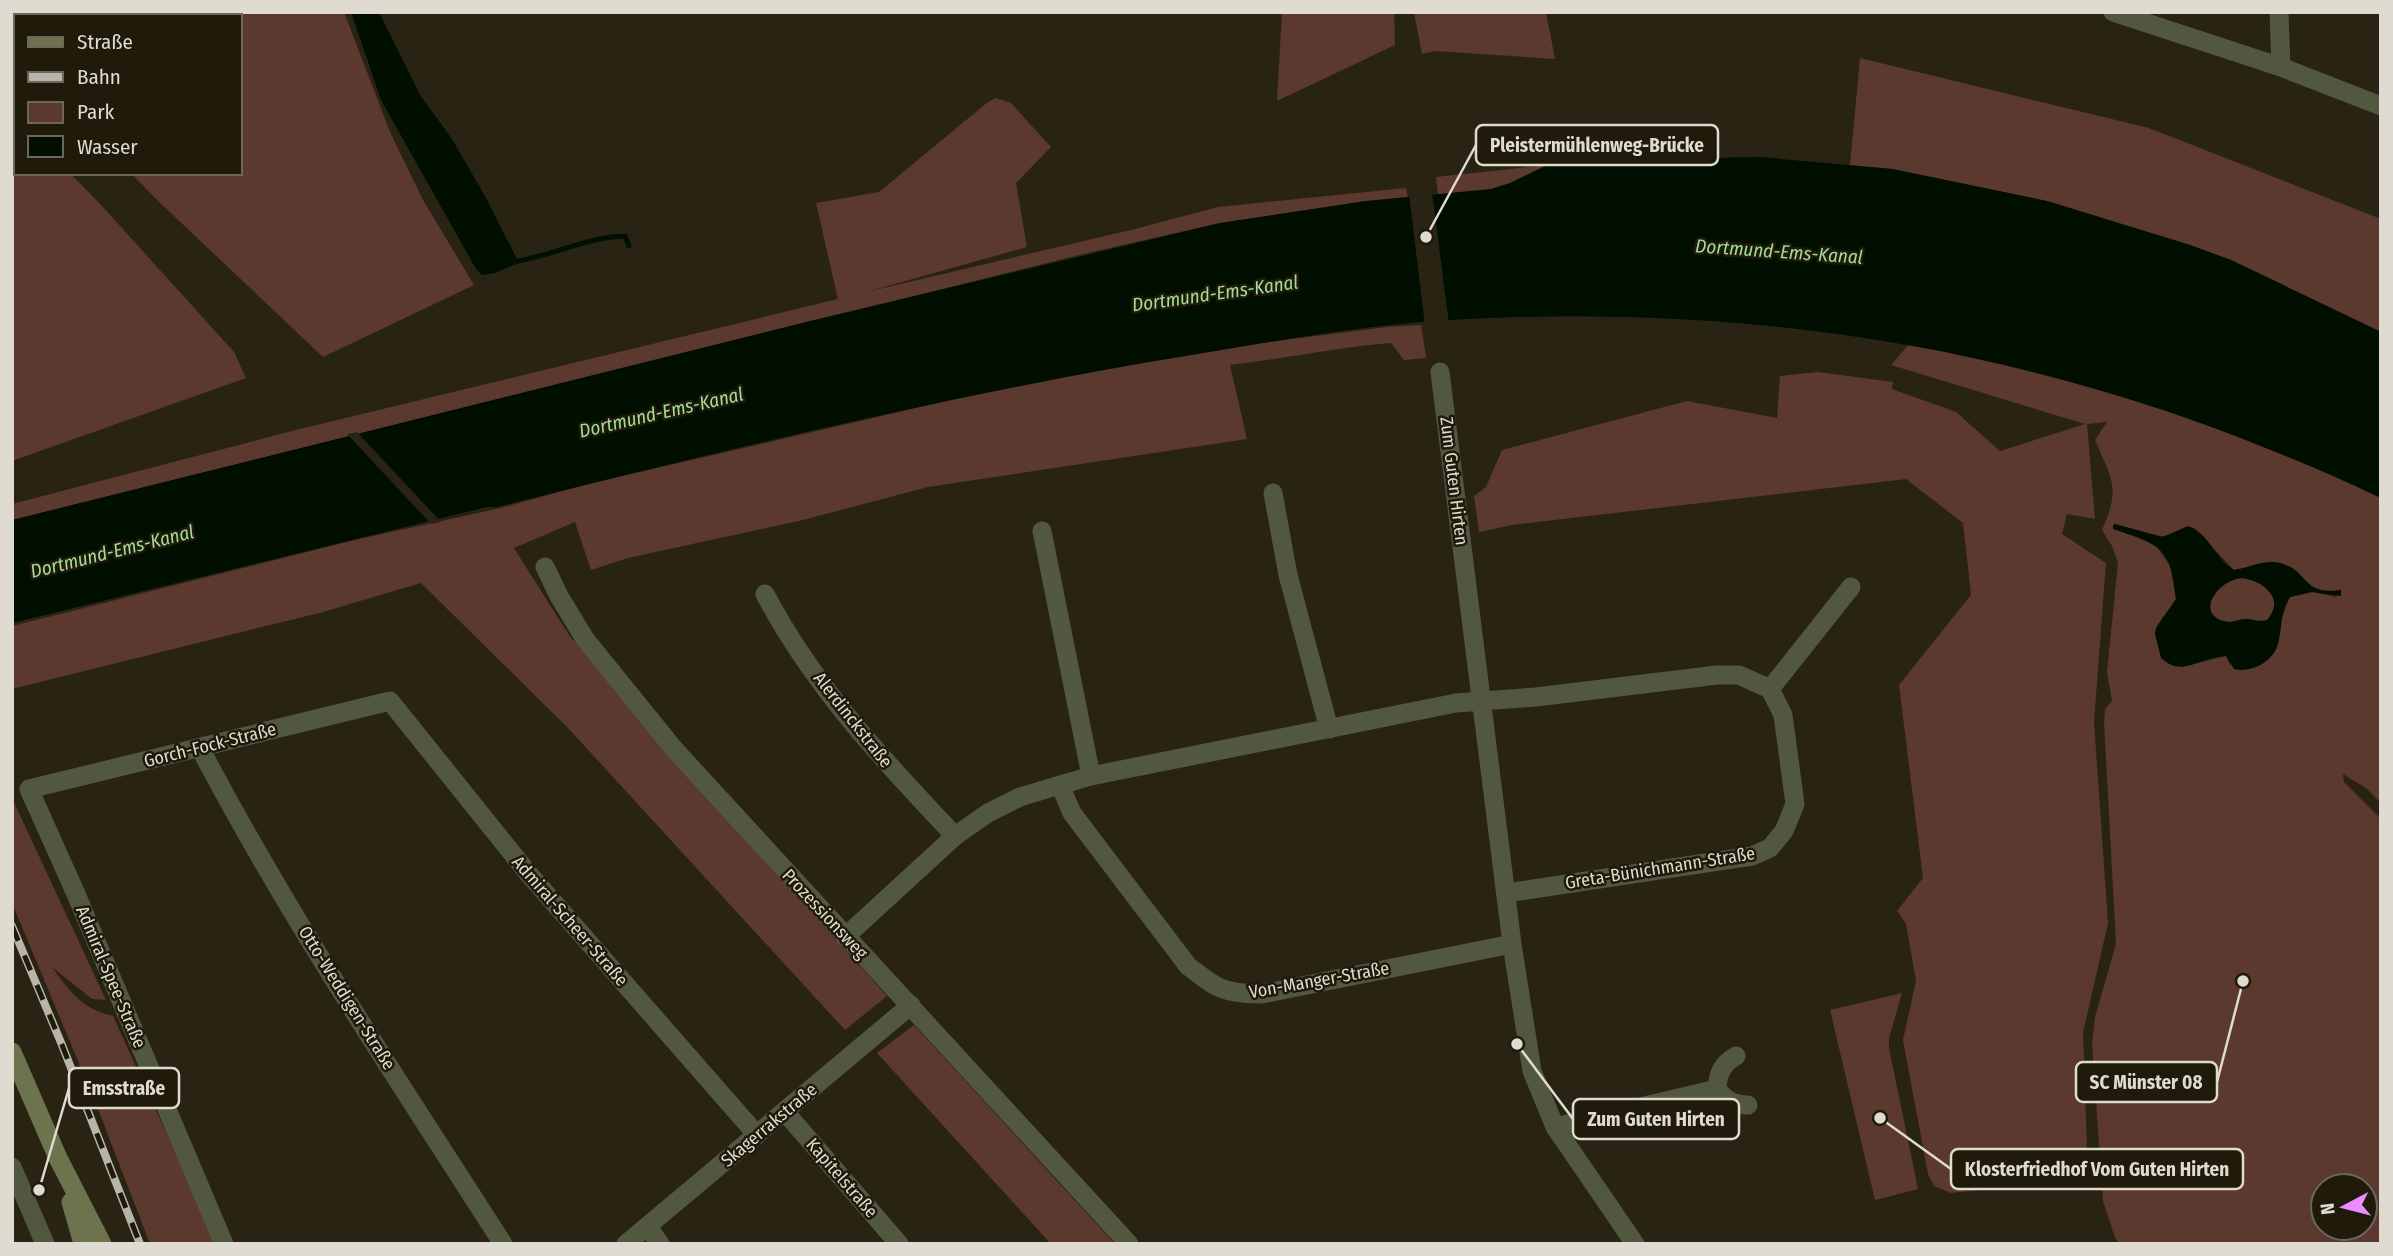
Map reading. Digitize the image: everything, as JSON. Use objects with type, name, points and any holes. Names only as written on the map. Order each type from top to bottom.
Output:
[{"type":"main road","points":[[12,1052],[58,1158],[102,1244]]},
{"type":"main road","points":[[58,1158],[83,1244]]},
{"type":"street","points":[[2113,12],[2281,67],[2381,106]]},
{"type":"street","points":[[2279,12],[2281,67]]},
{"type":"street","name":"Zum Guten Hirten","points":[[1440,372],[1512,944],[1532,1071],[1555,1127],[1635,1244]]},
{"type":"street","points":[[1273,494],[1288,575],[1329,729]]},
{"type":"street","points":[[1042,531],[1091,776]]},
{"type":"street","name":"Prozessionsweg","points":[[545,567],[585,639],[674,749],[1129,1244]]},
{"type":"street","points":[[845,937],[955,836],[988,813],[1020,797],[1091,776],[1456,703],[1717,675],[1739,676],[1754,680],[1770,689],[1851,587]]},
{"type":"street","name":"Alerdinckstraße","points":[[765,594],[781,624],[845,716],[955,836]]},
{"type":"street","name":"Greta-Bünichmann-Straße","points":[[1506,893],[1752,856],[1770,848],[1784,831],[1795,804],[1783,715],[1770,689]]},
{"type":"street","name":"Gorch-Fock-Straße","points":[[29,789],[390,701]]},
{"type":"street","name":"Admiral-Scheer-Straße","points":[[390,701],[528,873],[757,1135]]},
{"type":"street","name":"Otto-Weddigen-Straße","points":[[200,748],[244,831],[344,995],[503,1244]]},
{"type":"street","name":"Von-Manger-Straße","points":[[1060,785],[1072,813],[1188,966],[1209,982],[1230,993],[1262,994],[1512,944]]},
{"type":"street","name":"Admiral-Spee-Straße","points":[[29,789],[224,1244]]},
{"type":"street","name":"Skagerrakstraße","points":[[626,1244],[911,1005]]},
{"type":"street","points":[[1736,1056],[1725,1062],[1718,1075],[1717,1089],[1724,1099],[1737,1105],[1748,1105]]},
{"type":"street","points":[[1555,1127],[1717,1089]]},
{"type":"street","name":"Kapitelstraße","points":[[785,1112],[899,1244]]},
{"type":"street","points":[[12,1167],[45,1244]]},
{"type":"street","points":[[648,1227],[660,1244]]},
{"type":"green space","points":[[12,12],[88,14],[14,14],[14,50]]},
{"type":"green space","points":[[344,12],[390,132],[423,200],[474,285],[323,357],[156,199],[133,175],[242,175],[242,14],[202,14]]},
{"type":"green space","points":[[1282,12],[1394,12],[1395,45],[1277,101]]},
{"type":"green space","points":[[1414,12],[1546,12],[1555,59],[1435,51],[1422,54]]},
{"type":"green space","points":[[1860,58],[2149,128],[2381,219],[2381,332],[2231,260],[2190,245],[2047,201],[1893,169],[1850,165]]},
{"type":"green space","points":[[996,98],[1011,103],[1051,147],[1016,183],[1027,247],[866,292],[1218,207],[1406,188],[1408,198],[1366,201],[1220,223],[1079,255],[12,520],[12,504],[296,430],[838,299],[816,203],[879,192]]},
{"type":"green space","points":[[12,117],[14,175],[72,175],[234,352],[246,378],[12,461]]},
{"type":"green space","points":[[1557,164],[1492,189],[1438,195],[1436,177]]},
{"type":"green space","points":[[1421,325],[1426,358],[1404,360],[1391,343],[1230,365],[1247,439],[928,487],[799,521],[628,558],[591,570],[575,522],[514,548],[569,635],[750,845],[887,996],[845,1030],[569,729],[421,583],[323,612],[12,689],[12,626],[359,539],[501,508],[592,483],[985,392],[1253,344]]},
{"type":"green space","points":[[1909,344],[2091,388],[2209,425],[2267,447],[2381,498],[2381,803],[2366,788],[2343,774],[2344,782],[2381,819],[2381,1244],[2119,1244],[2114,1235],[2103,1201],[2092,1045],[2095,1017],[2116,944],[2104,722],[2105,709],[2112,701],[2107,672],[2118,563],[2102,530],[2113,494],[2110,475],[2095,440],[2107,422],[2087,424],[2095,519],[2067,514],[2062,534],[2106,563],[2094,722],[2108,923],[2083,1033],[2088,1178],[1951,1193],[1934,1186],[1928,1174],[1903,1040],[1916,981],[1906,924],[1897,911],[1923,878],[1899,685],[1971,595],[1963,523],[1906,479],[1512,525],[1479,532],[1474,496],[1486,487],[1502,450],[1687,401],[1777,418],[1780,376],[1818,372],[1893,382],[1892,389],[1956,412],[2000,451],[2085,424],[1891,365]],"holes":[[[2194,528],[2234,570],[2265,563],[2283,564],[2319,590],[2335,591],[2337,597],[2312,592],[2290,597],[2281,620],[2277,646],[2230,665],[2226,656],[2182,667],[2156,639],[2159,623],[2176,599],[2170,566],[2154,543],[2155,536]]]},
{"type":"green space","points":[[2242,578],[2258,583],[2270,592],[2274,605],[2267,620],[2245,619],[2229,622],[2212,614],[2210,608],[2216,592]]},
{"type":"green space","points":[[12,798],[106,1000],[92,999],[52,967],[85,1004],[113,1016],[217,1244],[150,1244],[98,1109],[12,903]]},
{"type":"green space","points":[[1902,993],[1889,1038],[1889,1048],[1918,1189],[1875,1200],[1830,1010]]},
{"type":"green space","points":[[914,1025],[1115,1244],[1051,1244],[877,1053]]},
{"type":"water","points":[[351,12],[379,12],[420,95],[452,139],[519,263],[495,273],[482,275],[476,269],[381,100]]},
{"type":"water","name":"Dortmund-Ems-Kanal","points":[[1760,157],[1892,169],[2047,201],[2231,260],[2381,332],[2381,498],[2256,444],[2145,404],[2051,377],[1955,354],[1859,337],[1762,325],[1664,318],[1566,316],[1467,319],[1400,324],[1298,337],[1110,369],[934,404],[759,443],[497,507],[487,507],[12,623],[12,520],[810,321],[1220,223],[1366,201],[1491,189],[1545,166],[1557,164],[1601,160]]},
{"type":"water","points":[[2113,525],[2163,537],[2188,526],[2201,534],[2234,570],[2277,562],[2297,572],[2312,586],[2328,591],[2341,590],[2341,596],[2312,592],[2290,597],[2284,609],[2277,647],[2270,658],[2259,666],[2247,670],[2234,669],[2226,656],[2185,666],[2173,666],[2161,658],[2155,634],[2156,628],[2176,599],[2171,568],[2160,550],[2152,544],[2113,529]],"holes":[[[2242,578],[2265,587],[2273,598],[2274,605],[2267,620],[2245,619],[2229,622],[2212,614],[2210,607],[2216,592],[2232,581]]]},
{"type":"pier","points":[[1432,192],[1449,324],[1425,326],[1409,194]]},
{"type":"pier","points":[[357,432],[441,522],[431,524],[347,434]]},
{"type":"waterway","points":[[513,262],[611,237],[625,236],[629,246]]},
{"type":"railway","points":[[12,926],[140,1244]]},
{"type":"place","name":"Pleistermühlenweg-Brücke","points":[[1426,237]]},
{"type":"place","name":"SC Münster 08","points":[[2243,981]]},
{"type":"place","name":"Zum Guten Hirten","points":[[1517,1044]]},
{"type":"place","name":"Klosterfriedhof Vom Guten Hirten","points":[[1880,1118]]},
{"type":"place","name":"Emsstraße","points":[[39,1190]]}]
